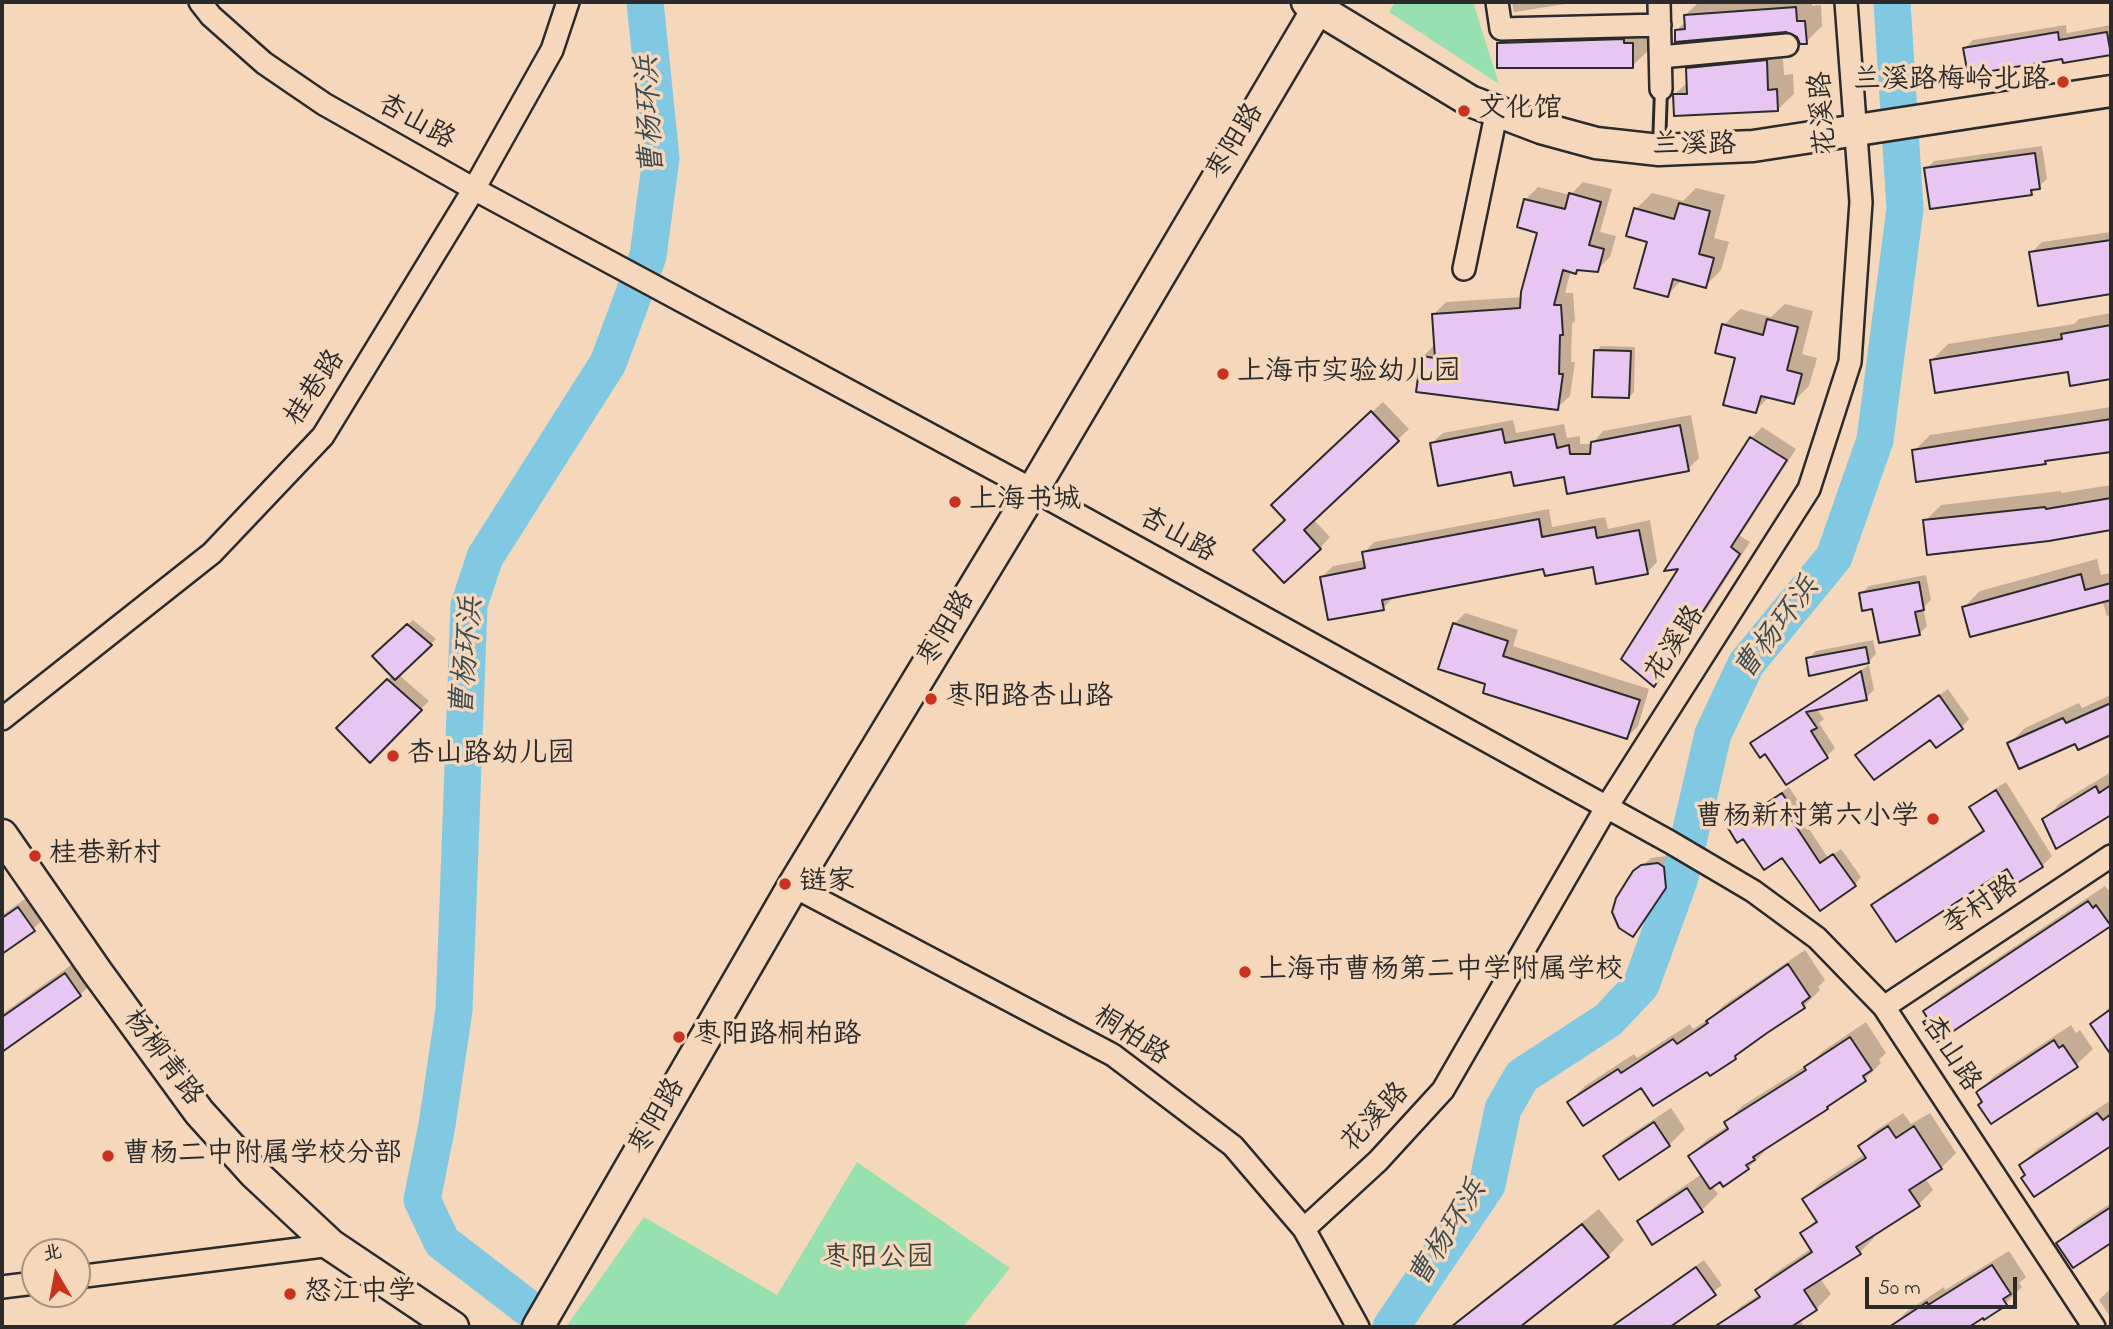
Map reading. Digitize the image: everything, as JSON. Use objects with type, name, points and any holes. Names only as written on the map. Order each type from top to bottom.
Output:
[{"type":"street","name":"杏山路","points":[[200,2],[211,16],[274,70],[324,104],[474,189],[1033,490],[1670,842],[1753,891],[1817,939],[1884,1007],[2094,1327]]},
{"type":"street","name":"桂巷路","points":[[2,719],[212,553],[323,436],[474,189],[552,50],[568,2]]},
{"type":"street","points":[[1497,2],[1500,29],[1660,25]]},
{"type":"street","points":[[1659,2],[1661,89]]},
{"type":"street","name":"花溪路","points":[[1304,1228],[1378,1161],[1443,1090],[1606,808],[1809,489],[1850,362],[1868,130],[1846,2]]},
{"type":"street","name":"兰溪路","points":[[1313,5],[1470,101],[1541,128],[1596,143],[1659,149],[1754,146],[2111,91]]},
{"type":"street","name":"枣阳路","points":[[538,1327],[793,886],[1033,490],[1313,5]]},
{"type":"street","points":[[1661,57],[1787,45]]},
{"type":"street","points":[[1464,269],[1497,110]]},
{"type":"street","name":"杨柳青路","points":[[2,835],[97,972],[200,1112],[254,1173],[331,1245],[453,1327]]},
{"type":"street","name":"李村路","points":[[1884,1007],[2111,856]]},
{"type":"street","name":"桐柏路","points":[[793,886],[1113,1055],[1233,1146],[1304,1228],[1358,1327]]},
{"type":"street","points":[[91,1275],[331,1245]]},
{"type":"street","points":[[2,1287],[21,1285]]},
{"type":"lane","points":[[1659,149],[1661,89]]},
{"type":"green space","points":[[1395,2],[1473,2],[1499,84],[1389,12]]},
{"type":"green space","name":"枣阳公园","points":[[857,1162],[1010,1268],[963,1327],[566,1327],[644,1217],[777,1295]]},
{"type":"building","points":[[1796,7],[1797,21],[1805,21],[1807,44],[1800,44],[1797,37],[1786,32],[1675,42],[1675,30],[1685,29],[1684,15]]},
{"type":"building","points":[[2058,32],[2059,40],[2107,32],[2111,55],[2063,63],[2062,59],[1968,75],[1963,48]]},
{"type":"building","points":[[1624,39],[1624,43],[1633,43],[1633,68],[1497,68],[1497,43]]},
{"type":"building","points":[[1767,60],[1768,90],[1777,89],[1778,111],[1674,116],[1673,94],[1687,94],[1686,68]]},
{"type":"building","points":[[2035,153],[2040,189],[2031,190],[2032,195],[1930,209],[1924,168]]},
{"type":"building","points":[[1569,193],[1601,202],[1589,245],[1604,249],[1598,272],[1577,270],[1576,274],[1563,270],[1554,305],[1561,305],[1563,335],[1560,335],[1559,374],[1563,374],[1558,410],[1416,392],[1421,356],[1435,358],[1432,314],[1520,308],[1521,292],[1537,233],[1517,227],[1524,199],[1565,209]]},
{"type":"building","points":[[1679,203],[1710,211],[1699,254],[1714,258],[1706,288],[1673,279],[1668,297],[1634,288],[1647,242],[1626,236],[1634,208],[1674,219]]},
{"type":"building","points":[[2111,240],[2111,294],[2038,306],[2029,252]]},
{"type":"building","points":[[1767,319],[1798,327],[1787,370],[1802,374],[1794,404],[1761,396],[1756,413],[1723,405],[1735,358],[1715,353],[1722,324],[1763,335]]},
{"type":"building","points":[[2111,325],[2111,379],[2070,386],[2068,372],[1935,393],[1930,360],[2062,339],[2061,334]]},
{"type":"building","points":[[1594,350],[1631,351],[1629,398],[1592,397]]},
{"type":"building","points":[[1371,411],[1399,441],[1304,530],[1321,549],[1284,583],[1253,550],[1285,520],[1271,505]]},
{"type":"building","points":[[2111,419],[2111,452],[1916,482],[1912,450]]},
{"type":"building","points":[[1680,425],[1689,471],[1567,494],[1564,477],[1514,486],[1511,472],[1438,486],[1430,443],[1502,429],[1505,443],[1554,434],[1557,448],[1569,445],[1570,454],[1590,454],[1591,442]]},
{"type":"building","points":[[1750,437],[1787,460],[1731,547],[1740,554],[1654,687],[1621,659],[1678,569],[1664,571]]},
{"type":"building","points":[[2111,498],[2111,530],[2049,541],[1927,555],[1923,520],[2046,509]]},
{"type":"building","points":[[1539,519],[1542,537],[1595,527],[1597,538],[1639,530],[1648,574],[1596,584],[1593,567],[1545,576],[1543,569],[1382,600],[1384,610],[1328,620],[1320,577],[1365,568],[1362,552]]},
{"type":"building","points":[[2081,574],[2085,590],[2111,583],[2111,600],[1970,637],[1962,607]]},
{"type":"building","points":[[1919,582],[1924,610],[1915,612],[1920,635],[1879,643],[1872,609],[1862,611],[1859,593]]},
{"type":"building","points":[[1453,623],[1508,641],[1503,656],[1640,700],[1627,739],[1483,693],[1485,684],[1438,669]]},
{"type":"building","points":[[407,624],[432,645],[395,680],[372,656]]},
{"type":"building","points":[[1866,647],[1869,663],[1809,676],[1806,658]]},
{"type":"building","points":[[1861,671],[1867,700],[1806,712],[1817,728],[1811,731],[1828,758],[1786,785],[1765,754],[1760,758],[1750,743]]},
{"type":"building","points":[[387,679],[422,710],[370,763],[336,728]]},
{"type":"building","points":[[1939,695],[1963,729],[1936,748],[1930,740],[1874,780],[1855,755]]},
{"type":"building","points":[[2111,703],[2111,735],[2078,750],[2075,744],[2019,769],[2007,743],[2063,718],[2066,723]]},
{"type":"building","points":[[2111,785],[2111,815],[2056,849],[2042,819],[2096,786],[2099,793]]},
{"type":"building","points":[[1996,790],[2043,867],[2016,884],[2007,869],[1896,942],[1871,905],[1984,831],[1969,807]]},
{"type":"building","points":[[1782,793],[1795,813],[1789,816],[1820,863],[1833,854],[1856,886],[1820,911],[1782,858],[1764,870],[1743,839],[1737,843],[1728,828]]},
{"type":"building","points":[[1658,863],[1664,867],[1666,888],[1633,937],[1619,928],[1612,912],[1616,898],[1633,871],[1641,865]]},
{"type":"building","points":[[2088,901],[2093,908],[2096,905],[2111,926],[1937,1042],[1923,1022],[1928,1019],[1923,1011]]},
{"type":"building","points":[[18,907],[35,931],[2,954],[2,918]]},
{"type":"building","points":[[1788,964],[1810,997],[1802,1003],[1805,1008],[1710,1076],[1707,1072],[1653,1106],[1641,1088],[1583,1126],[1567,1102],[1618,1069],[1621,1073],[1673,1039],[1677,1044]]},
{"type":"building","points":[[65,973],[81,996],[2,1052],[2,1017]]},
{"type":"building","points":[[2111,1009],[2111,1055],[2090,1024]]},
{"type":"building","points":[[1850,1037],[1872,1070],[1863,1076],[1866,1081],[1753,1157],[1755,1160],[1746,1165],[1749,1169],[1723,1187],[1720,1182],[1710,1189],[1688,1156],[1728,1129],[1724,1122],[1806,1070],[1804,1067]]},
{"type":"building","points":[[2054,1040],[2059,1048],[2063,1045],[2078,1067],[1991,1124],[1978,1105],[1982,1102],[1976,1092]]},
{"type":"building","points":[[2097,1113],[2103,1120],[2111,1114],[2111,1146],[2034,1197],[2021,1178],[2025,1175],[2019,1165]]},
{"type":"building","points":[[1654,1122],[1670,1146],[1619,1180],[1603,1156]]},
{"type":"building","points":[[1888,1126],[1896,1138],[1914,1126],[1942,1169],[1909,1190],[1920,1206],[1856,1247],[1861,1254],[1804,1290],[1817,1310],[1791,1327],[1714,1327],[1760,1297],[1755,1290],[1812,1252],[1800,1233],[1817,1222],[1802,1199],[1866,1158],[1858,1146]]},
{"type":"building","points":[[1687,1188],[1703,1212],[1652,1245],[1637,1221]]},
{"type":"building","points":[[2111,1207],[2111,1243],[2073,1268],[2056,1243]]},
{"type":"building","points":[[1582,1224],[1609,1257],[1520,1327],[1451,1327]]},
{"type":"building","points":[[1992,1265],[2011,1294],[2003,1299],[2007,1305],[1984,1320],[1983,1318],[1969,1327],[1889,1327],[1927,1302],[1928,1305]]},
{"type":"building","points":[[1696,1267],[1716,1295],[1670,1327],[1611,1327]]},
{"type":"waterway","name":"曹杨环浜","points":[[528,1308],[442,1242],[422,1200],[437,1125],[454,1010],[469,605],[485,557],[608,363],[648,256],[661,158],[645,2]]},
{"type":"waterway","name":"曹杨环浜","points":[[1391,1327],[1487,1185],[1503,1109],[1522,1076],[1608,1020],[1641,985],[1679,881],[1713,734],[1746,664],[1834,557],[1875,440],[1905,209],[1892,2]]},
{"type":"place","name":"兰溪路梅岭北路","points":[[2063,82]]},
{"type":"place","name":"文化馆","points":[[1464,111]]},
{"type":"place","name":"上海市实验幼儿园","points":[[1223,374]]},
{"type":"place","name":"上海书城","points":[[955,502]]},
{"type":"place","name":"枣阳路杏山路","points":[[931,699]]},
{"type":"place","name":"杏山路幼儿园","points":[[393,756]]},
{"type":"place","name":"曹杨新村第六小学","points":[[1933,819]]},
{"type":"place","name":"桂巷新村","points":[[35,856]]},
{"type":"place","name":"链家","points":[[785,884]]},
{"type":"place","name":"上海市曹杨第二中学附属学校","points":[[1245,972]]},
{"type":"place","name":"枣阳路桐柏路","points":[[679,1037]]},
{"type":"place","name":"曹杨二中附属学校分部","points":[[108,1156]]},
{"type":"place","name":"怒江中学","points":[[290,1294]]}]
